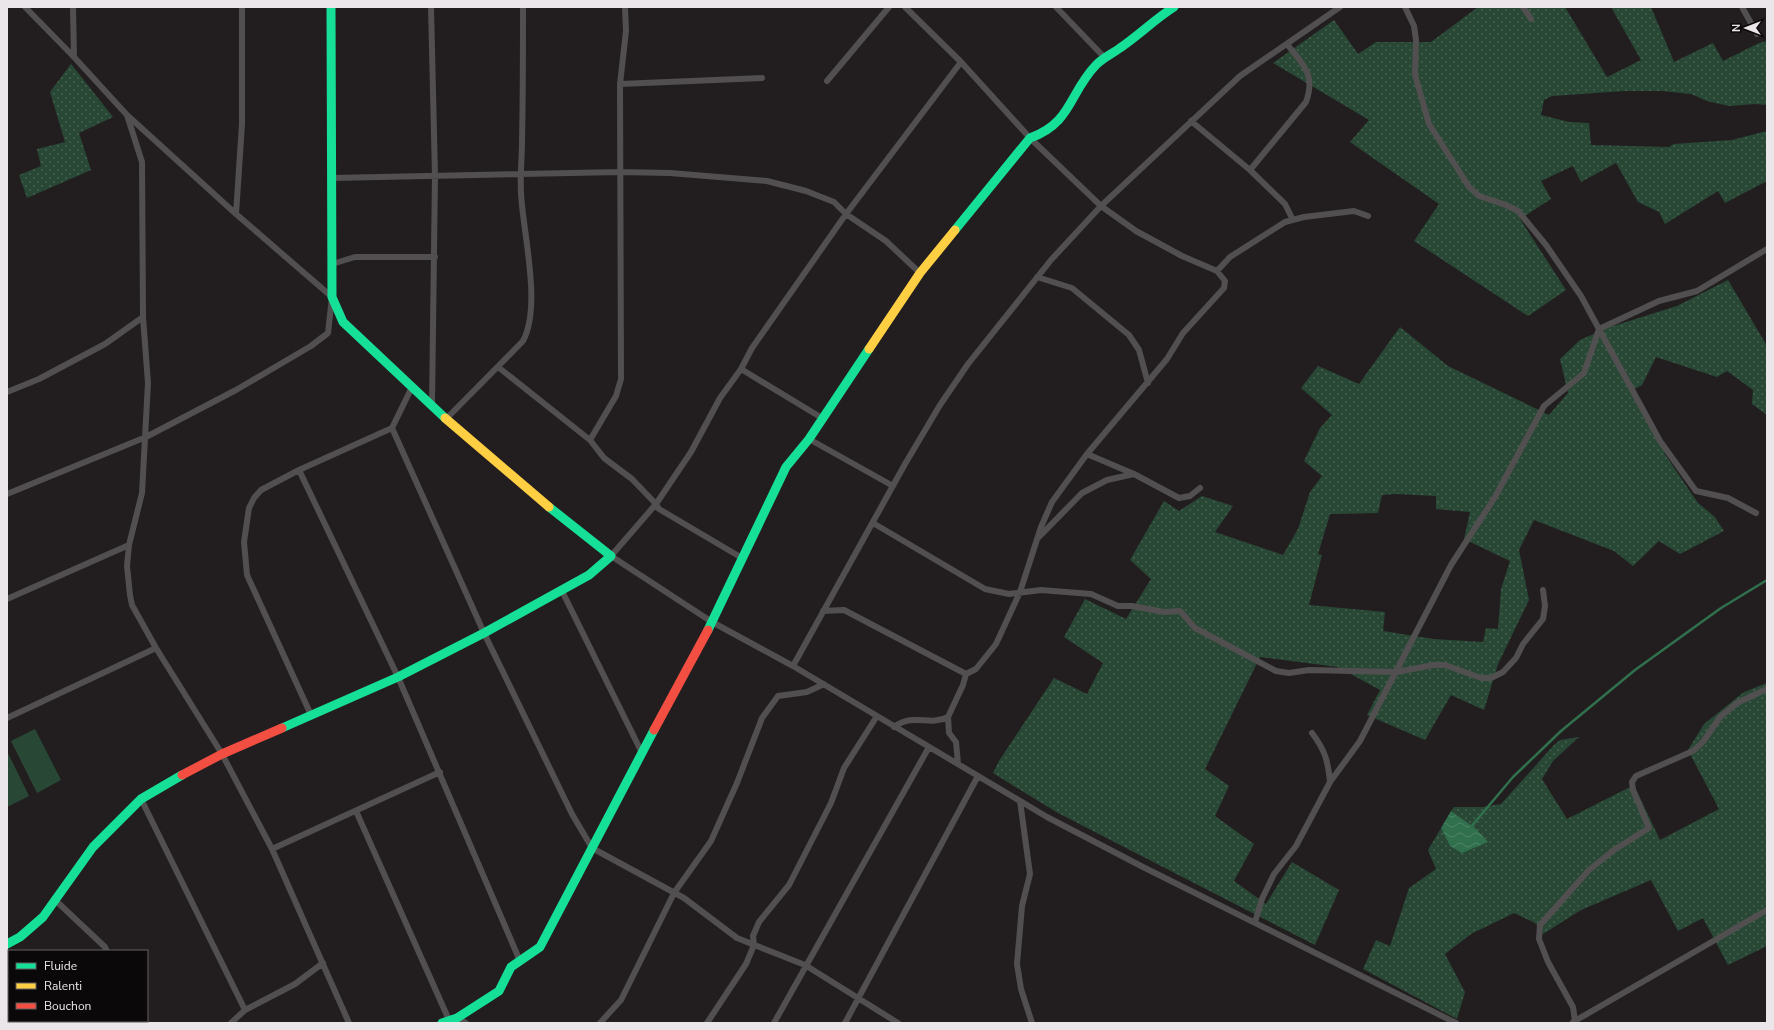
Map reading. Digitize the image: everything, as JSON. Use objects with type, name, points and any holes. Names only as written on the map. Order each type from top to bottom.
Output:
[{"type":"street","points":[[25,7],[74,57],[127,115],[236,214],[332,297],[343,322],[446,419],[530,492],[611,556],[712,622],[824,684],[1020,801],[1143,867],[1456,1023]]},
{"type":"street","points":[[73,7],[74,57]]},
{"type":"street","points":[[236,214],[242,124],[242,7]]},
{"type":"street","points":[[7,494],[146,437],[236,390],[311,346],[328,333],[332,297],[331,7]]},
{"type":"street","points":[[431,7],[435,176],[432,405]]},
{"type":"street","points":[[446,419],[523,340],[529,329],[531,315],[527,236],[521,193],[523,7]]},
{"type":"street","points":[[590,440],[616,396],[621,378],[620,84],[626,31],[625,7]]},
{"type":"street","points":[[827,81],[889,7]]},
{"type":"street","points":[[905,7],[961,62],[1030,138],[1101,206],[1136,231],[1182,256],[1217,271],[1225,281],[1224,288],[1183,333],[1167,360],[1087,454],[1052,502],[1036,540],[1020,592],[996,644],[976,669],[966,674],[963,685],[948,717],[949,733],[956,742],[958,764]]},
{"type":"street","points":[[1056,7],[1104,57]]},
{"type":"street","points":[[449,1020],[499,991],[512,966],[540,946],[550,931],[592,848],[712,622],[786,468],[808,439],[920,273],[1030,138],[1041,135],[1058,123],[1085,79],[1104,57],[1119,49],[1174,7]]},
{"type":"street","points":[[793,666],[874,523],[893,486],[940,405],[968,364],[1037,277],[1101,206],[1240,76],[1340,7]]},
{"type":"street","points":[[1405,7],[1414,26],[1416,40],[1415,75],[1429,124],[1469,187],[1479,196],[1506,205],[1518,211],[1551,252],[1600,329],[1660,441],[1696,491],[1728,498],[1756,513]]},
{"type":"street","points":[[1523,7],[1530,19]]},
{"type":"street","points":[[1742,7],[1757,34]]},
{"type":"street","points":[[1250,170],[1306,102],[1310,90],[1311,80],[1288,44]]},
{"type":"street","points":[[7,944],[20,937],[43,918],[54,899],[93,847],[141,799],[163,785],[222,754],[398,677],[484,633],[589,575],[611,556],[656,504],[691,452],[720,398],[741,370],[752,348],[846,214],[961,62]]},
{"type":"street","points":[[620,84],[762,78]]},
{"type":"street","points":[[127,115],[142,162],[142,317],[148,384],[142,494],[129,545],[126,566],[132,605],[156,648],[222,754],[272,849],[349,1023]]},
{"type":"street","points":[[1191,121],[1250,170],[1285,204],[1293,220]]},
{"type":"street","points":[[332,178],[620,172],[670,173],[767,181],[820,195],[834,202],[846,214],[886,241],[920,273]]},
{"type":"street","points":[[1217,271],[1230,257],[1259,240],[1272,229],[1293,220],[1354,211],[1368,216]]},
{"type":"street","points":[[1255,922],[1262,899],[1274,874],[1296,846],[1330,782],[1360,741],[1370,719],[1397,672],[1431,600],[1451,565],[1495,497],[1544,406],[1584,373],[1600,329],[1659,300],[1697,291],[1767,249]]},
{"type":"street","points":[[332,264],[355,256],[435,257]]},
{"type":"street","points":[[1037,277],[1072,288],[1129,335],[1139,350],[1148,382]]},
{"type":"street","points":[[7,392],[39,378],[105,344],[142,317]]},
{"type":"street","points":[[498,367],[590,440],[604,458],[632,479],[656,504],[658,509],[742,558]]},
{"type":"street","points":[[741,370],[822,418]]},
{"type":"street","points":[[311,715],[247,575],[244,542],[249,508],[254,498],[261,490],[299,470],[392,428],[412,387]]},
{"type":"street","points":[[392,428],[484,633],[572,814],[592,848],[684,898],[737,938],[805,965],[898,1023]]},
{"type":"street","points":[[808,439],[893,486]]},
{"type":"street","points":[[1087,454],[1134,474],[1179,498],[1190,496],[1200,488]]},
{"type":"street","points":[[299,470],[398,677],[520,961]]},
{"type":"street","points":[[1036,540],[1082,493],[1107,480],[1134,474]]},
{"type":"street","points":[[874,523],[985,589],[1009,594],[1041,590],[1091,594],[1118,606],[1132,606],[1164,612],[1180,611],[1195,628],[1276,671],[1289,673],[1309,670],[1397,672],[1434,665],[1445,665],[1481,678],[1491,678],[1503,672],[1516,658],[1523,644],[1544,619],[1545,606],[1543,590]]},
{"type":"street","points":[[7,599],[129,545]]},
{"type":"street","points":[[562,591],[642,753]]},
{"type":"street","points":[[823,611],[844,610],[966,674]]},
{"type":"street","points":[[7,718],[156,648]]},
{"type":"street","points":[[600,1023],[621,1000],[674,893],[711,841],[737,783],[762,718],[778,696],[807,692],[824,684]]},
{"type":"street","points":[[1767,689],[1737,703],[1720,717],[1703,742],[1692,751],[1636,776],[1632,782],[1633,790],[1649,828],[1614,850],[1589,870],[1540,926],[1539,939],[1548,962],[1573,1007],[1574,1022],[1767,910]]},
{"type":"street","points":[[707,1023],[746,964],[754,946],[753,936],[759,922],[789,884],[831,803],[844,768],[877,716]]},
{"type":"street","points":[[894,727],[904,720],[909,719],[938,721],[948,717]]},
{"type":"street","points":[[1312,733],[1322,746],[1328,763],[1330,782]]},
{"type":"street","points":[[774,1023],[805,965],[929,747]]},
{"type":"street","points":[[272,849],[440,772]]},
{"type":"street","points":[[845,1023],[978,776]]},
{"type":"street","points":[[141,799],[244,1010]]},
{"type":"street","points":[[1020,801],[1030,874],[1022,906],[1017,964],[1020,989],[1032,1023]]},
{"type":"street","points":[[356,811],[449,1020]]},
{"type":"street","points":[[54,899],[106,950]]},
{"type":"street","points":[[231,1023],[244,1010],[294,984],[323,964]]},
{"type":"street","points":[[449,1020],[466,1023]]},
{"type":"shaded area","points":[[1478,7],[1565,7],[1607,77],[1641,60],[1611,7],[1651,7],[1674,62],[1713,43],[1723,61],[1759,43],[1767,41],[1767,105],[1755,104],[1729,106],[1707,101],[1691,94],[1662,91],[1625,91],[1552,96],[1544,100],[1541,115],[1569,122],[1589,123],[1591,145],[1669,147],[1674,144],[1732,140],[1767,131],[1767,181],[1725,203],[1718,191],[1665,224],[1659,212],[1638,202],[1616,163],[1581,182],[1573,166],[1541,181],[1551,199],[1520,219],[1566,290],[1528,316],[1414,241],[1439,204],[1350,142],[1369,120],[1273,63],[1334,20],[1358,54],[1376,42],[1431,42]]},
{"type":"shaded area","points":[[71,64],[113,117],[79,133],[91,170],[27,198],[19,175],[41,166],[37,149],[65,142],[50,92]]},
{"type":"shaded area","points":[[1728,280],[1767,346],[1767,415],[1752,404],[1753,390],[1727,371],[1717,377],[1656,357],[1642,385],[1633,390],[1668,450],[1664,453],[1698,503],[1715,517],[1724,531],[1680,554],[1659,541],[1633,566],[1614,551],[1534,520],[1519,550],[1529,600],[1498,664],[1484,710],[1451,695],[1425,740],[1367,715],[1380,690],[1338,667],[1260,657],[1205,769],[1229,786],[1215,816],[1254,844],[1234,881],[1266,904],[1292,862],[1339,890],[1315,945],[1058,813],[993,773],[999,761],[1054,678],[1087,694],[1103,663],[1064,637],[1085,599],[1126,619],[1151,579],[1130,560],[1164,501],[1179,511],[1202,496],[1233,506],[1215,532],[1283,555],[1298,529],[1310,492],[1322,476],[1304,461],[1320,428],[1332,415],[1301,388],[1318,366],[1359,384],[1400,327],[1448,366],[1549,415],[1568,393],[1560,359],[1580,340],[1610,327],[1677,306]],"holes":[[[1396,494],[1436,496],[1436,509],[1470,512],[1464,539],[1510,561],[1501,589],[1498,629],[1486,628],[1483,642],[1433,639],[1383,631],[1385,612],[1309,605],[1322,555],[1318,554],[1330,514],[1378,513],[1382,495]]]},
{"type":"shaded area","points":[[1767,683],[1767,946],[1728,965],[1703,918],[1678,931],[1651,880],[1581,910],[1543,934],[1535,923],[1514,913],[1471,934],[1445,954],[1465,992],[1457,1019],[1363,969],[1376,940],[1390,946],[1409,888],[1436,869],[1428,850],[1441,828],[1450,846],[1475,828],[1451,811],[1454,807],[1483,807],[1501,804],[1554,745],[1560,740],[1579,737],[1553,761],[1542,779],[1567,819],[1634,785],[1660,840],[1719,809],[1688,750],[1704,724],[1744,692]]},
{"type":"shaded area","points":[[35,729],[61,780],[37,793],[11,741]]},
{"type":"shaded area","points":[[7,751],[29,796],[7,807]]},
{"type":"water","points":[[1451,811],[1475,828],[1488,842],[1462,853],[1450,846],[1441,828]]},
{"type":"waterway","points":[[1470,828],[1513,777],[1561,731],[1635,670],[1721,608],[1767,580]]},
{"type":"traffic: fast","points":[[331,7],[332,297],[343,322],[445,418]]},
{"type":"traffic: fast","points":[[955,230],[1030,138],[1044,132],[1062,116],[1080,86],[1096,65],[1174,7]]},
{"type":"traffic: fast","points":[[708,630],[786,467],[809,439],[869,349]]},
{"type":"traffic: fast","points":[[282,728],[398,677],[484,633],[589,575],[611,556],[549,507]]},
{"type":"traffic: fast","points":[[442,1023],[457,1018],[499,991],[511,967],[540,947],[654,730]]},
{"type":"traffic: fast","points":[[7,944],[20,937],[43,917],[93,847],[141,799],[182,775]]},
{"type":"traffic: slow","points":[[869,349],[920,273],[955,230]]},
{"type":"traffic: slow","points":[[445,418],[549,507]]},
{"type":"traffic: jam","points":[[654,730],[708,630]]},
{"type":"traffic: jam","points":[[182,775],[222,754],[282,728]]}]
